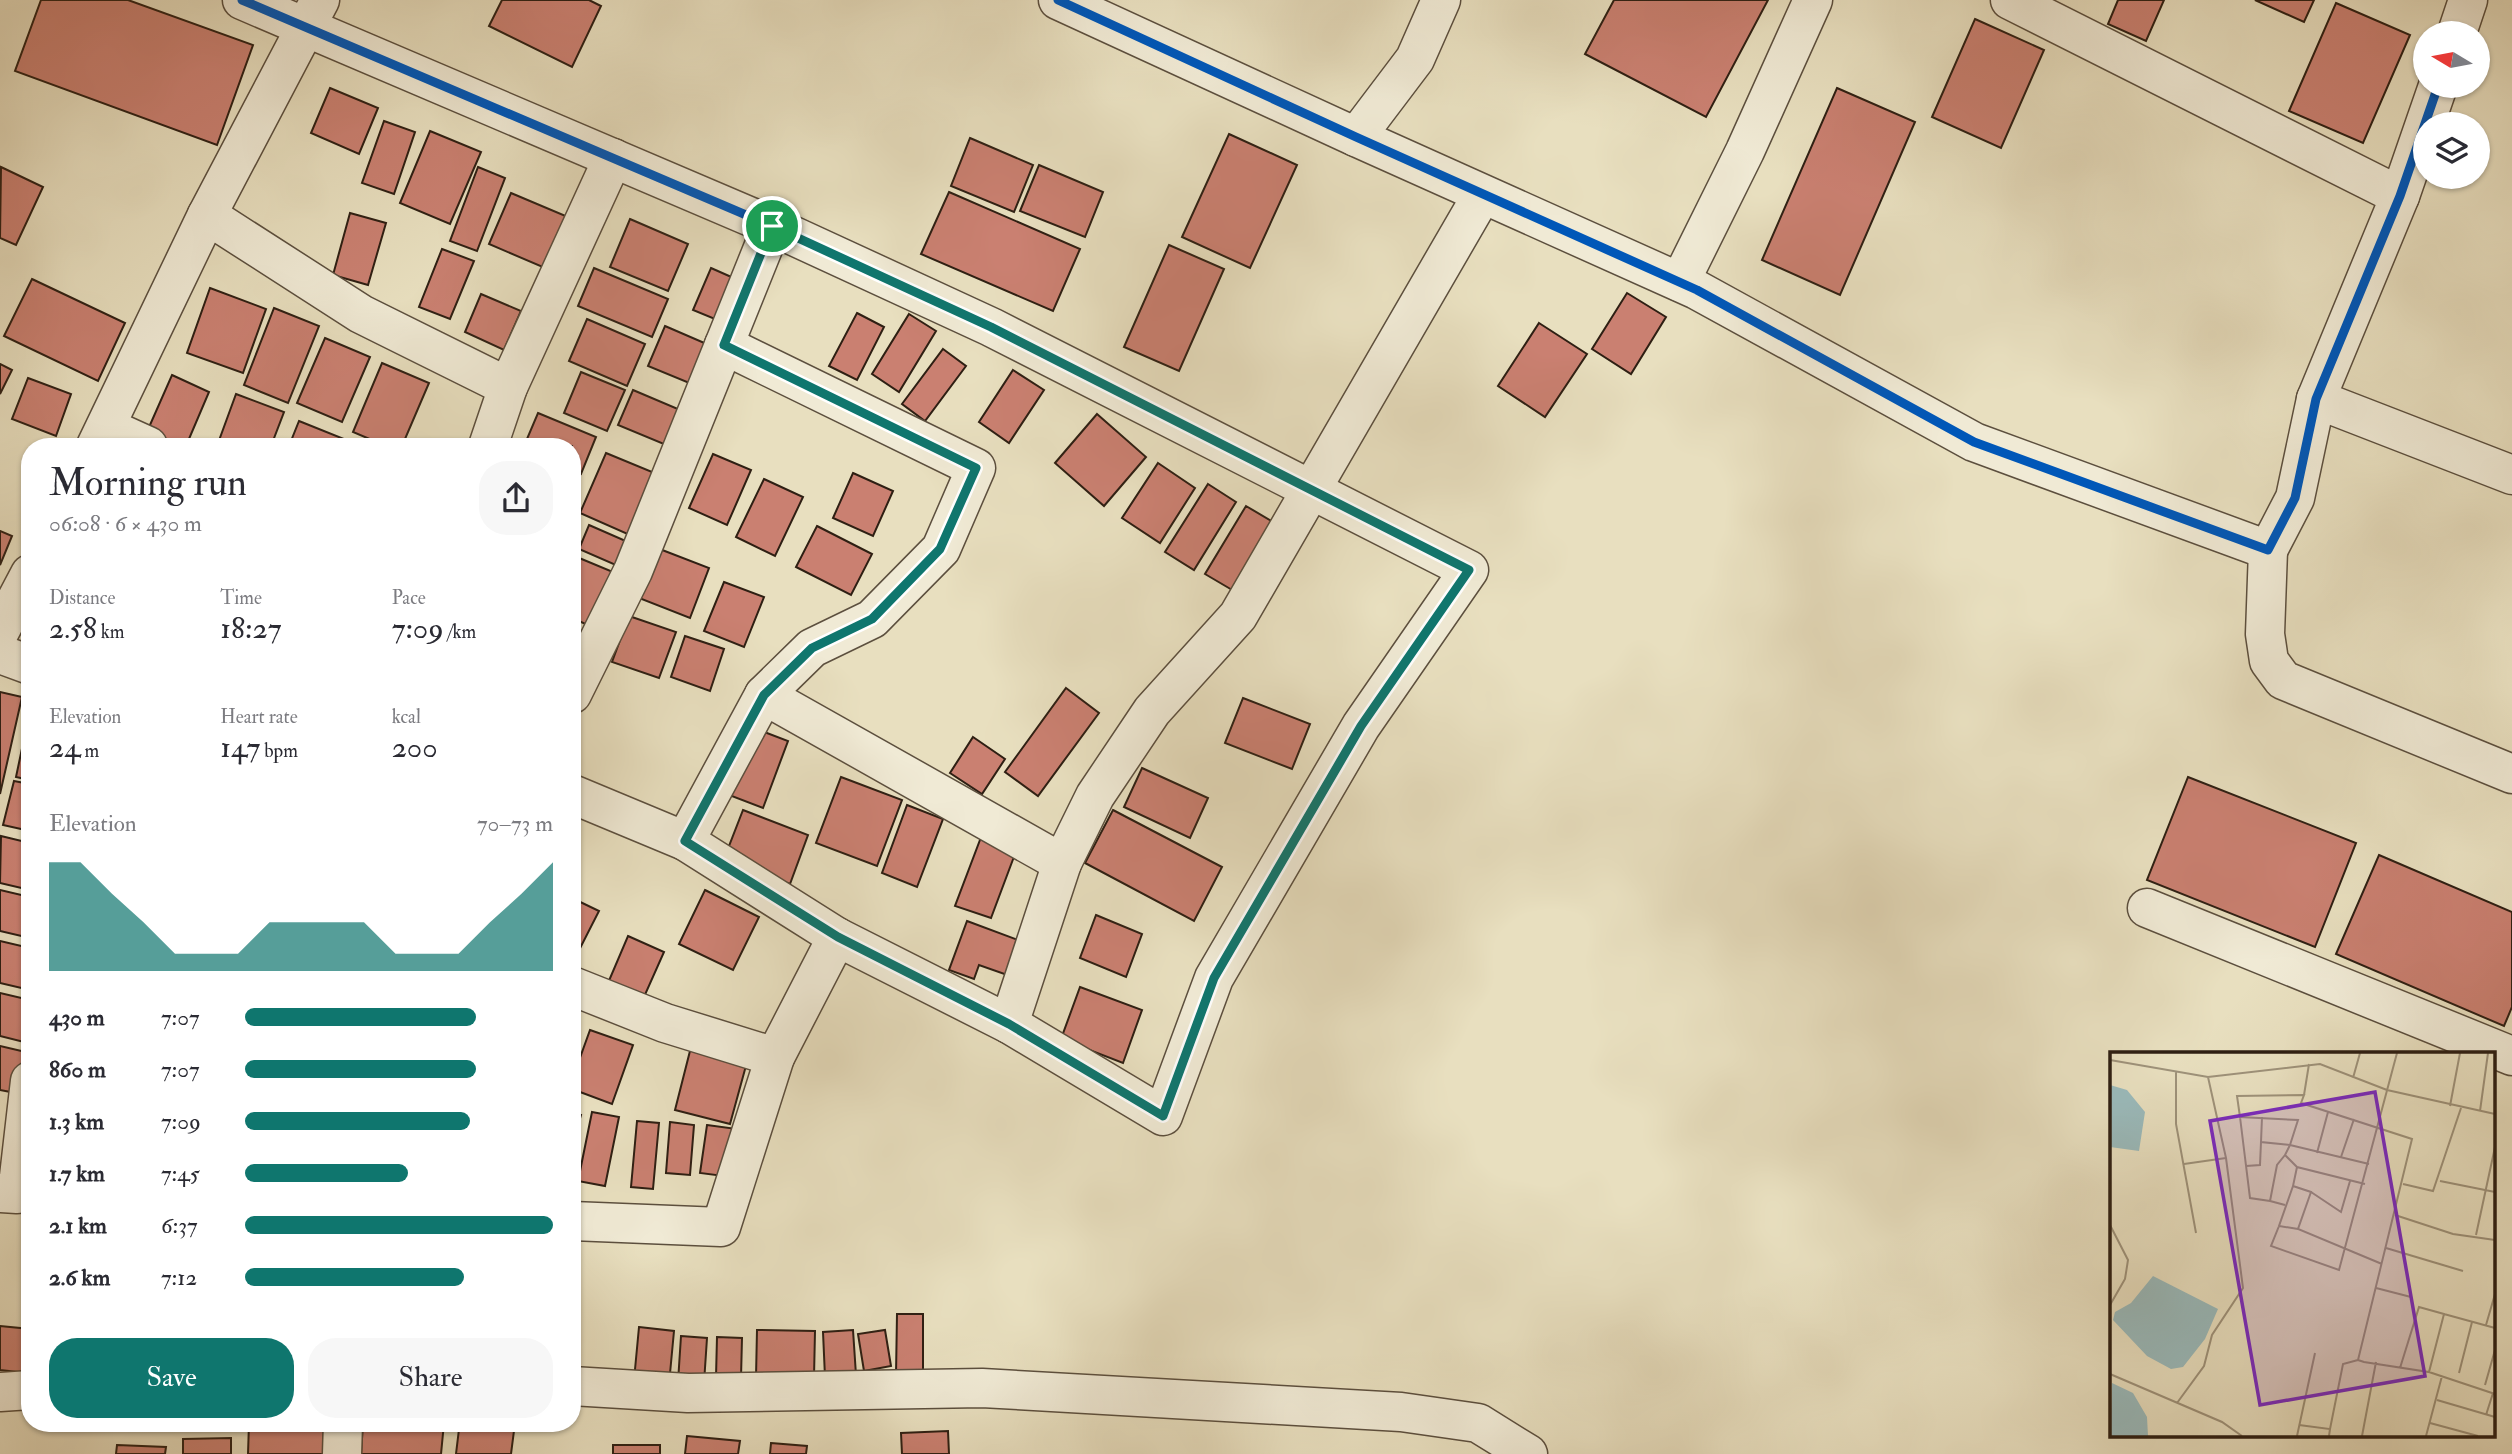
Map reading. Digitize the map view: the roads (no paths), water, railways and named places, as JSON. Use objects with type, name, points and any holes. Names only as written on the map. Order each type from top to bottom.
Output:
[{"type":"street","points":[[242,0],[313,14],[613,158],[772,226],[991,327],[1469,570],[1361,726],[1214,978],[1163,1116],[1009,1024],[838,937],[685,841],[581,798]]},
{"type":"street","points":[[1356,138],[1415,59],[1441,0]]},
{"type":"street","points":[[1680,282],[1745,151],[1813,0]]},
{"type":"street","points":[[2010,0],[2400,196]]},
{"type":"street","points":[[2460,21],[2468,0]]},
{"type":"street","points":[[1079,4],[1356,138],[1680,282],[1974,442],[2268,550]]},
{"type":"street","points":[[101,437],[207,215],[313,14]]},
{"type":"street","points":[[2434,98],[2400,196],[2316,400],[2295,498],[2268,550],[2265,634],[2269,661],[2283,680],[2512,774]]},
{"type":"street","points":[[491,438],[508,387],[613,158]]},
{"type":"street","points":[[1009,1024],[1062,863],[1095,796],[1152,711],[1238,616],[1482,195]]},
{"type":"street","points":[[207,215],[361,314],[508,387]]},
{"type":"street","points":[[581,676],[633,571],[772,226]]},
{"type":"street","points":[[685,841],[764,695],[812,648],[872,619],[940,549],[976,468],[724,345]]},
{"type":"street","points":[[2316,400],[2512,474]]},
{"type":"street","points":[[0,631],[21,591]]},
{"type":"street","points":[[0,654],[21,661]]},
{"type":"street","points":[[764,695],[1062,863]]},
{"type":"street","points":[[2147,908],[2512,1056]]},
{"type":"street","points":[[581,1221],[721,1227],[775,1057],[838,937]]},
{"type":"street","points":[[581,990],[665,1023],[775,1057]]},
{"type":"street","points":[[16,1194],[21,1154]]},
{"type":"street","points":[[581,1387],[688,1393],[982,1388],[1401,1412],[1478,1423],[1528,1454]]},
{"type":"street","points":[[0,1392],[21,1391]]},
{"type":"street","points":[[342,1454],[343,1432]]}]
